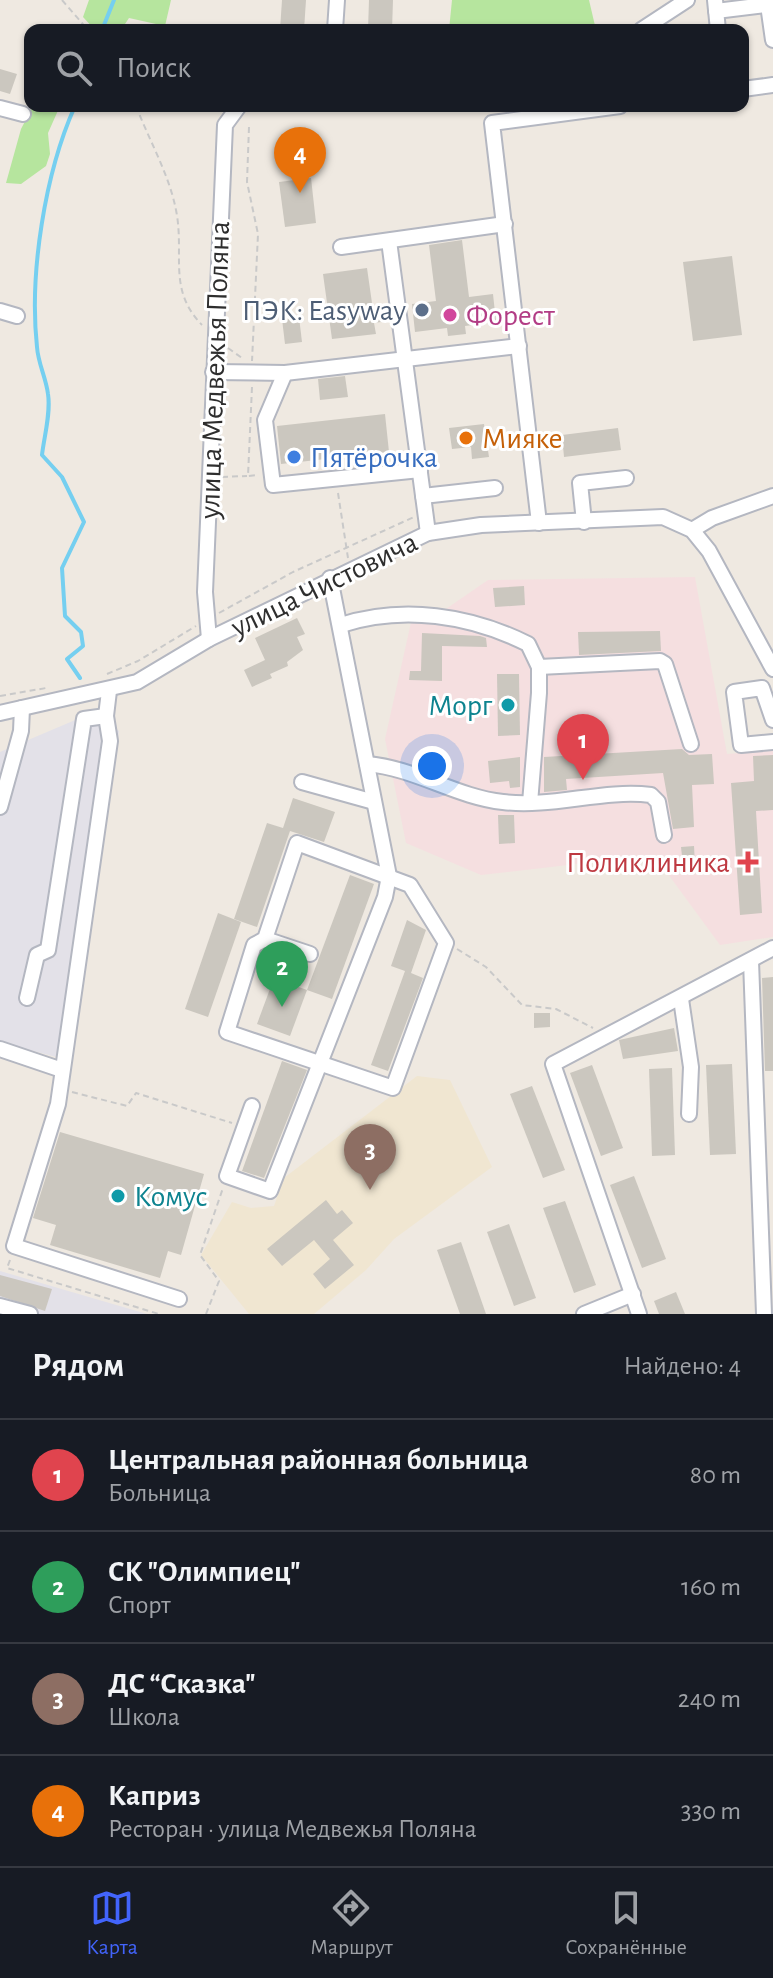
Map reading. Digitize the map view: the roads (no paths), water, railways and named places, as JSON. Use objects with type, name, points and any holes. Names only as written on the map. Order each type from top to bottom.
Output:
[{"type":"street","points":[[335,24],[337,0]]},
{"type":"street","points":[[650,24],[687,0]]},
{"type":"street","points":[[715,6],[771,4],[773,40]]},
{"type":"street","points":[[749,88],[773,85]]},
{"type":"street","points":[[0,108],[23,114]]},
{"type":"street","name":"улица Медвежья Поляна","points":[[209,639],[205,592],[214,335],[225,125],[235,112]]},
{"type":"street","points":[[539,523],[492,123],[575,112]]},
{"type":"street","points":[[341,247],[389,241],[399,236],[505,224]]},
{"type":"street","points":[[389,241],[428,533]]},
{"type":"street","points":[[0,311],[17,316]]},
{"type":"street","points":[[213,372],[285,373],[519,346]]},
{"type":"street","points":[[285,373],[265,420],[273,485],[420,470]]},
{"type":"street","points":[[584,522],[580,483],[626,478]]},
{"type":"street","points":[[423,496],[495,488]]},
{"type":"street","points":[[773,496],[712,518],[692,530],[709,551],[773,669]]},
{"type":"street","name":"улица Чистовича","points":[[0,713],[109,691],[167,667],[209,639],[428,533],[481,525],[663,517],[692,530]]},
{"type":"street","points":[[252,1106],[227,1176],[270,1191],[385,897],[389,876],[330,578]]},
{"type":"street","points":[[341,625],[407,614],[467,621],[528,644],[539,667],[530,803]]},
{"type":"street","points":[[539,667],[660,661],[665,664],[691,744]]},
{"type":"street","points":[[773,720],[762,688],[734,692],[741,745],[773,742]]},
{"type":"street","points":[[109,691],[106,716],[110,741],[60,1088],[14,1246],[179,1299]]},
{"type":"street","points":[[0,807],[21,731],[22,708]]},
{"type":"street","points":[[27,998],[37,955],[48,950],[84,719],[106,716]]},
{"type":"street","points":[[367,764],[390,766],[456,791],[502,802],[651,795],[658,802],[664,835]]},
{"type":"street","points":[[302,782],[374,802]]},
{"type":"street","points":[[297,843],[410,885],[446,943],[393,1088],[321,1061],[227,1032],[254,945],[265,939],[297,843]]},
{"type":"street","points":[[265,939],[310,954]]},
{"type":"street","points":[[639,1314],[553,1064],[773,948]]},
{"type":"street","points":[[751,961],[764,1314]]},
{"type":"street","points":[[681,999],[691,1067],[689,1114]]},
{"type":"street","points":[[0,1049],[62,1070]]},
{"type":"street","points":[[584,1314],[633,1294]]},
{"type":"street","points":[[0,1306],[30,1314]]},
{"type":"waterway","points":[[104,24],[114,0]]},
{"type":"waterway","points":[[73,112],[55,162],[42,224],[35,318],[38,353],[49,401],[42,455],[62,477],[84,522],[62,568],[65,616],[81,632],[83,646],[67,659],[80,678]]},
{"type":"place","name":"Каприз","points":[[300,193]]},
{"type":"place","name":"ПЭК: Easyway","points":[[422,310]]},
{"type":"place","name":"Форест","points":[[450,315]]},
{"type":"place","name":"Мияке","points":[[466,438]]},
{"type":"place","name":"Пятёрочка","points":[[294,457]]},
{"type":"place","name":"Морг","points":[[508,705]]},
{"type":"place","name":"Центральная районная больница","points":[[583,780]]},
{"type":"place","name":"Поликлиника","points":[[748,862]]},
{"type":"place","name":"СК \"Олимпиец\"","points":[[282,1007]]},
{"type":"place","name":"ДС “Сказка\"","points":[[370,1190]]},
{"type":"place","name":"Комус","points":[[118,1196]]}]
